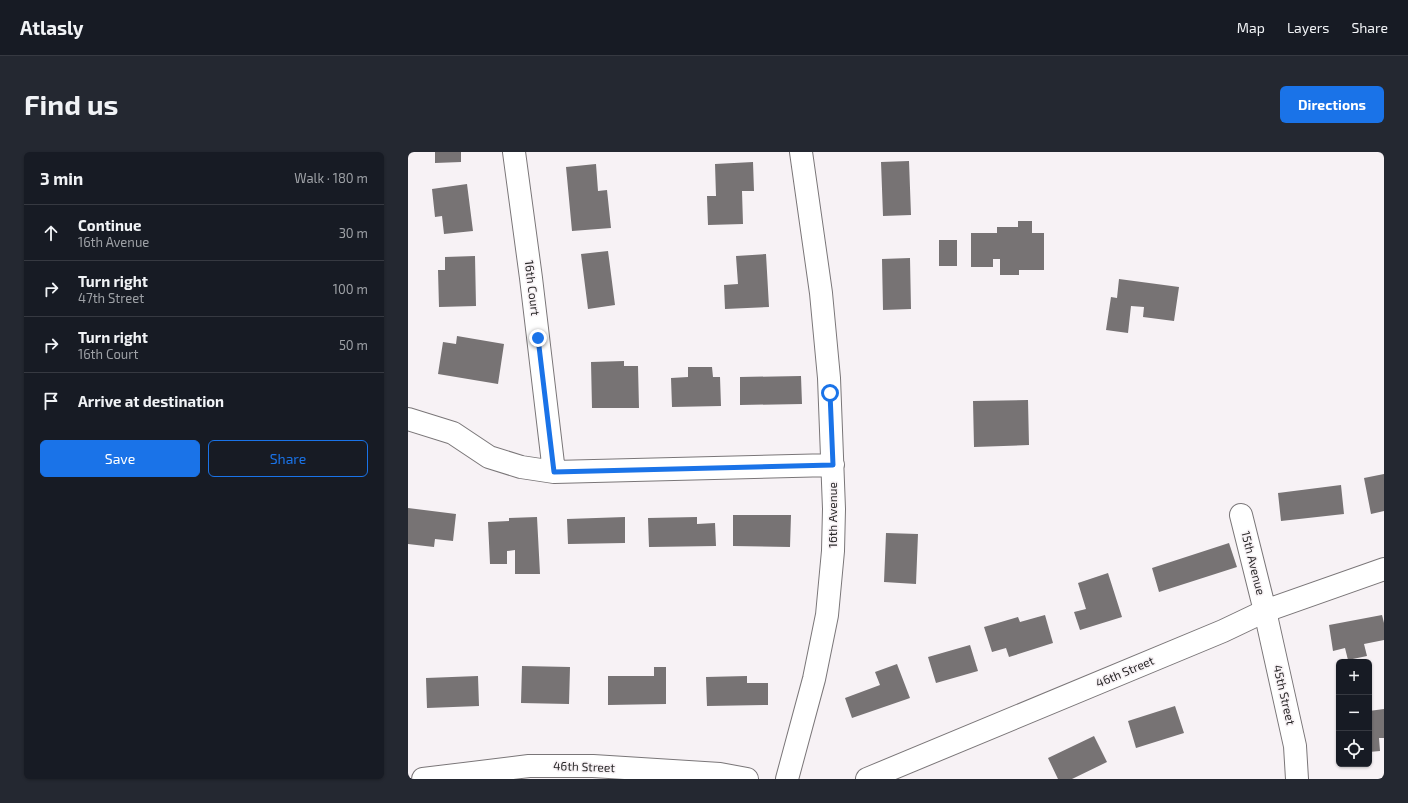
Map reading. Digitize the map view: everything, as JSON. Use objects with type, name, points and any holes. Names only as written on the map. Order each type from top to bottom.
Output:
[{"type":"street","name":"16th Court","points":[[514,152],[531,278],[554,472]]},
{"type":"street","name":"16th Avenue","points":[[787,779],[814,679],[827,615],[833,551],[834,509],[829,378],[821,293],[801,152]]},
{"type":"street","points":[[408,419],[453,433],[489,457],[521,467],[554,472],[833,465]]},
{"type":"street","name":"15th Avenue","points":[[1241,515],[1265,611]]},
{"type":"street","name":"46th Street","points":[[866,779],[1223,631],[1265,611],[1384,570]]},
{"type":"street","name":"45th Street","points":[[1265,611],[1295,746],[1296,779]]},
{"type":"street","name":"46th Street","points":[[422,779],[528,766],[593,766],[720,774],[747,779]]},
{"type":"building","points":[[435,152],[461,152],[461,162],[435,163]]},
{"type":"building","points":[[909,161],[911,215],[883,216],[881,162]]},
{"type":"building","points":[[753,162],[754,191],[742,191],[743,224],[708,225],[707,196],[716,196],[715,164]]},
{"type":"building","points":[[596,164],[598,191],[607,190],[611,228],[572,231],[566,167]]},
{"type":"building","points":[[467,184],[473,231],[444,234],[442,216],[435,217],[432,189]]},
{"type":"building","points":[[1018,221],[1032,221],[1032,233],[1044,233],[1044,270],[1019,270],[1019,275],[1000,275],[1000,259],[993,259],[993,267],[971,267],[971,233],[997,233],[997,227],[1018,227]]},
{"type":"building","points":[[939,240],[957,240],[957,266],[939,266]]},
{"type":"building","points":[[608,251],[615,305],[588,309],[581,254]]},
{"type":"building","points":[[766,254],[769,307],[725,309],[724,285],[738,284],[736,256]]},
{"type":"building","points":[[475,256],[476,306],[439,307],[438,270],[445,270],[445,257]]},
{"type":"building","points":[[910,258],[911,309],[883,310],[882,259]]},
{"type":"building","points":[[1119,279],[1179,287],[1174,321],[1143,317],[1144,307],[1131,306],[1128,333],[1106,330],[1111,297],[1117,298]]},
{"type":"building","points":[[457,336],[504,344],[498,384],[438,374],[443,342],[456,344]]},
{"type":"building","points":[[624,361],[624,366],[638,366],[639,408],[592,408],[591,362]]},
{"type":"building","points":[[688,367],[712,367],[713,377],[720,377],[721,406],[672,407],[671,378],[688,377]]},
{"type":"building","points":[[801,376],[802,404],[740,405],[740,377]]},
{"type":"building","points":[[1028,400],[1029,445],[974,447],[973,401]]},
{"type":"building","points":[[1384,474],[1384,511],[1371,514],[1364,478]]},
{"type":"building","points":[[1341,485],[1344,514],[1281,521],[1278,493]]},
{"type":"building","points":[[408,508],[456,514],[453,541],[435,539],[434,547],[408,544]]},
{"type":"building","points":[[733,515],[791,515],[790,547],[733,546]]},
{"type":"building","points":[[537,517],[540,574],[515,574],[515,550],[507,551],[507,564],[490,564],[488,522],[509,521],[509,518]]},
{"type":"building","points":[[625,517],[625,543],[568,544],[567,519]]},
{"type":"building","points":[[697,517],[697,524],[715,523],[716,546],[649,547],[648,518]]},
{"type":"building","points":[[886,533],[918,534],[916,584],[884,582]]},
{"type":"building","points":[[1229,543],[1237,567],[1159,592],[1152,568]]},
{"type":"building","points":[[1108,573],[1122,617],[1080,630],[1074,612],[1086,609],[1078,583]]},
{"type":"building","points":[[1045,615],[1053,643],[1009,657],[1006,648],[992,652],[984,627],[1018,617],[1020,622]]},
{"type":"building","points":[[1382,615],[1384,623],[1384,640],[1364,644],[1367,656],[1348,659],[1345,648],[1333,651],[1329,625]]},
{"type":"building","points":[[970,645],[978,671],[936,683],[928,657]]},
{"type":"building","points":[[897,664],[910,698],[852,718],[845,698],[880,685],[875,672]]},
{"type":"building","points":[[522,666],[570,667],[569,704],[521,703]]},
{"type":"building","points":[[654,667],[666,667],[666,704],[608,705],[608,676],[654,676]]},
{"type":"building","points":[[478,676],[479,706],[427,708],[426,678]]},
{"type":"building","points":[[747,676],[747,683],[768,683],[768,705],[707,706],[706,677]]},
{"type":"building","points":[[1175,706],[1184,733],[1136,748],[1128,721]]},
{"type":"building","points":[[1384,709],[1384,738],[1379,738],[1380,751],[1372,752],[1372,711]]},
{"type":"building","points":[[1094,736],[1107,762],[1072,779],[1058,779],[1048,758]]},
{"type":"route","points":[[538,338],[554,472],[833,465],[830,393]]}]
